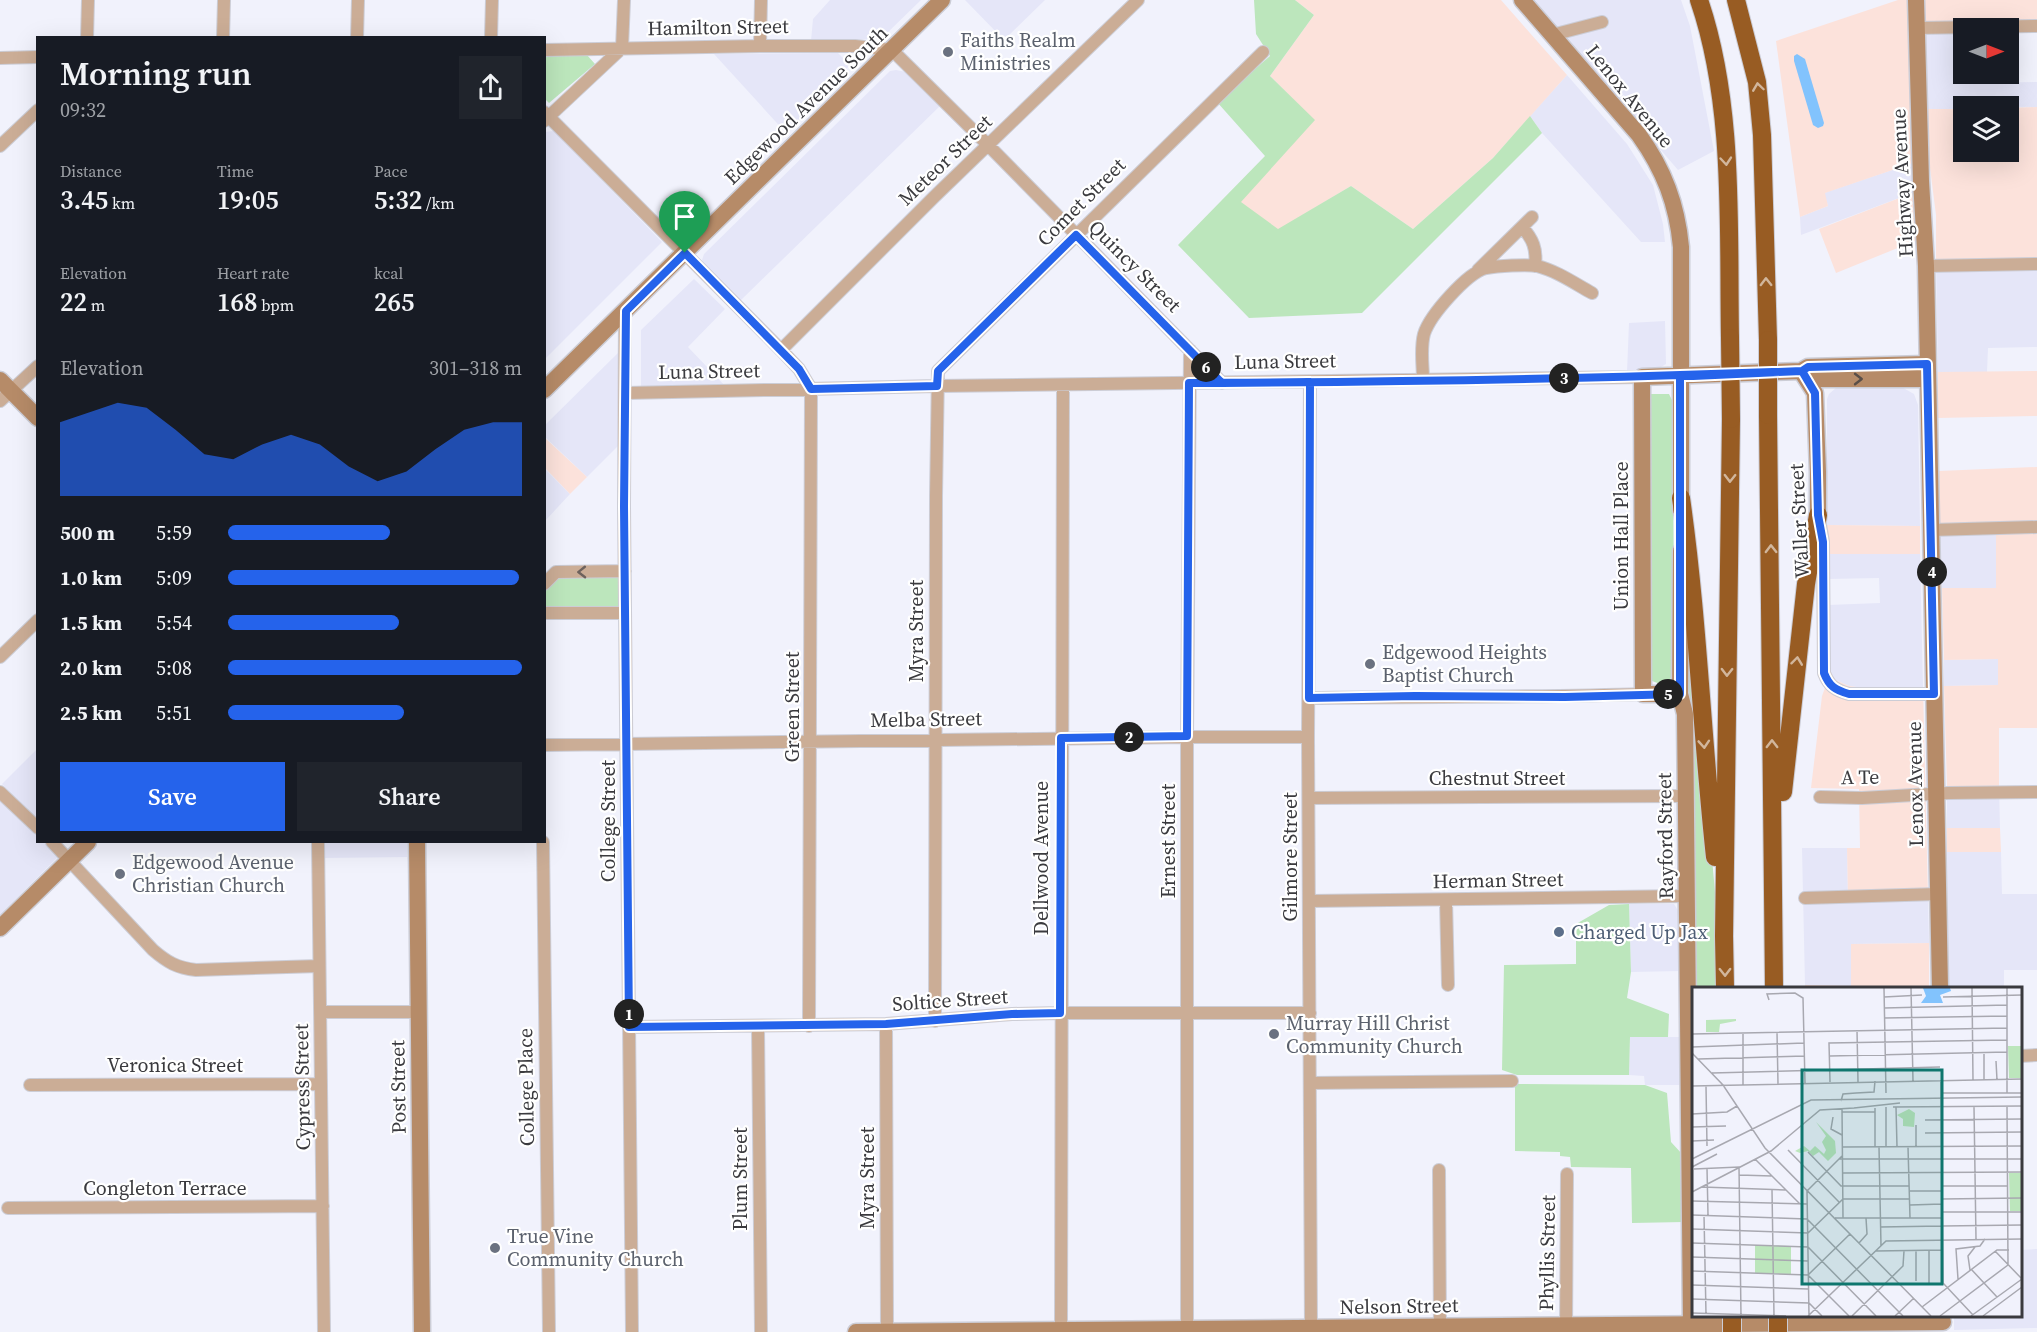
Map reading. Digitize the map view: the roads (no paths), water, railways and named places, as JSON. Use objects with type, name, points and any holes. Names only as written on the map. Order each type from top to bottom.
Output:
[{"type":"highway","points":[[1698,0],[1716,70],[1728,178],[1731,419],[1725,987]]},
{"type":"highway","points":[[1736,0],[1757,82],[1762,135],[1768,340],[1774,980]]},
{"type":"highway","points":[[1681,498],[1689,556],[1706,771],[1724,936]]},
{"type":"highway","points":[[1774,980],[1782,801],[1806,584],[1818,515]]},
{"type":"street","points":[[87,36],[88,0]]},
{"type":"street","points":[[222,36],[224,0]]},
{"type":"street","points":[[357,36],[358,0]]},
{"type":"street","points":[[491,36],[492,0]]},
{"type":"street","points":[[624,0],[622,48],[546,116],[781,350],[799,369],[811,389]]},
{"type":"street","points":[[760,46],[761,0]]},
{"type":"street","name":"Edgewood Avenue South","points":[[546,388],[942,0]]},
{"type":"street","name":"Meteor Street","points":[[781,350],[1138,0]]},
{"type":"street","name":"Lenox Avenue","points":[[1522,0],[1639,135],[1654,155],[1669,188],[1677,217],[1681,247],[1680,376]]},
{"type":"street","name":"Highway Avenue","points":[[1916,0],[1926,267],[1927,371]]},
{"type":"street","points":[[1552,35],[1602,22]]},
{"type":"street","points":[[1917,28],[2037,26]]},
{"type":"street","name":"Hamilton Street","points":[[546,50],[855,46],[892,50]]},
{"type":"street","name":"Quincy Street","points":[[892,50],[1222,383]]},
{"type":"street","name":"Comet Street","points":[[937,386],[938,371],[1263,52]]},
{"type":"street","points":[[0,58],[36,57]]},
{"type":"street","points":[[0,146],[36,112]]},
{"type":"street","points":[[1423,380],[1422,348],[1429,321],[1436,311],[1532,217]]},
{"type":"street","points":[[1522,227],[1534,242],[1535,266]]},
{"type":"street","points":[[1926,267],[2037,264]]},
{"type":"street","points":[[1475,273],[1486,268],[1535,266],[1552,271],[1592,292]]},
{"type":"street","name":"College Street","points":[[626,311],[625,613],[632,1332]]},
{"type":"street","name":"Ernest Street","points":[[1187,1330],[1187,736],[1190,350]]},
{"type":"street","points":[[36,367],[4,391],[36,416]]},
{"type":"street","name":"Luna Street","points":[[626,393],[1063,384],[1642,377],[1802,371],[1808,367],[1927,371]]},
{"type":"street","name":"Waller Street","points":[[1802,371],[1815,393],[1818,515],[1823,542],[1824,673],[1829,685],[1849,694],[1934,694]]},
{"type":"street","name":"Lenox Avenue","points":[[1927,371],[1940,987]]},
{"type":"street","name":"Rayford Street","points":[[1680,376],[1680,694],[1685,714],[1691,1328]]},
{"type":"street","name":"Union Hall Place","points":[[1642,377],[1643,694]]},
{"type":"street","name":"Gilmore Street","points":[[1310,382],[1308,737],[1311,1330]]},
{"type":"street","name":"Dellwood Avenue","points":[[1061,1331],[1063,384]]},
{"type":"street","name":"Myra Street","points":[[935,1021],[937,386]]},
{"type":"street","name":"Green Street","points":[[809,1026],[811,389]]},
{"type":"street","points":[[1931,530],[2037,527]]},
{"type":"street","points":[[546,582],[556,572],[625,571]]},
{"type":"street","points":[[546,613],[625,613]]},
{"type":"street","points":[[0,657],[36,622]]},
{"type":"street","points":[[1309,698],[1680,694]]},
{"type":"street","name":"Melba Street","points":[[546,745],[1187,736],[1308,737]]},
{"type":"street","points":[[0,792],[36,826]]},
{"type":"street","name":"A Te","points":[[1820,797],[1862,798],[2037,792]]},
{"type":"street","name":"Chestnut Street","points":[[1309,798],[1686,796]]},
{"type":"street","points":[[53,843],[153,951],[174,966],[196,970],[319,966]]},
{"type":"street","points":[[0,928],[87,843]]},
{"type":"street","name":"Cypress Street","points":[[318,843],[324,1332]]},
{"type":"street","name":"Post Street","points":[[417,843],[422,1332]]},
{"type":"street","name":"College Place","points":[[543,843],[549,1332]]},
{"type":"street","points":[[1805,898],[1938,894]]},
{"type":"street","name":"Herman Street","points":[[1310,902],[1687,896]]},
{"type":"street","points":[[1446,900],[1448,985]]},
{"type":"street","points":[[320,1012],[418,1012]]},
{"type":"street","name":"Soltice Street","points":[[629,1027],[886,1024],[1012,1014],[1310,1012]]},
{"type":"street","name":"Myra Street","points":[[886,1024],[887,1332]]},
{"type":"street","name":"Plum Street","points":[[758,1027],[761,1332]]},
{"type":"street","points":[[2022,1056],[2037,1055]]},
{"type":"street","points":[[1310,1083],[1512,1081]]},
{"type":"street","name":"Veronica Street","points":[[30,1086],[321,1084]]},
{"type":"street","points":[[1439,1170],[1440,1329]]},
{"type":"street","name":"Phyllis Street","points":[[1566,1329],[1567,1174]]},
{"type":"street","name":"Congleton Terrace","points":[[8,1208],[323,1206]]},
{"type":"street","name":"Nelson Street","points":[[856,1332],[1818,1327],[1943,1323]]},
{"type":"water","points":[[1797,54],[1805,59],[1824,123],[1818,128],[1813,125],[1794,61],[1794,56]]},
{"type":"place","name":"Faiths Realm Ministries","points":[[948,52]]},
{"type":"place","name":"Edgewood Heights Baptist Church","points":[[1370,664]]},
{"type":"place","name":"Edgewood Avenue Christian Church","points":[[120,874]]},
{"type":"place","name":"Charged Up Jax","points":[[1559,932]]},
{"type":"place","name":"Murray Hill Christ Community Church","points":[[1274,1034]]},
{"type":"place","name":"True Vine Community Church","points":[[495,1248]]}]
